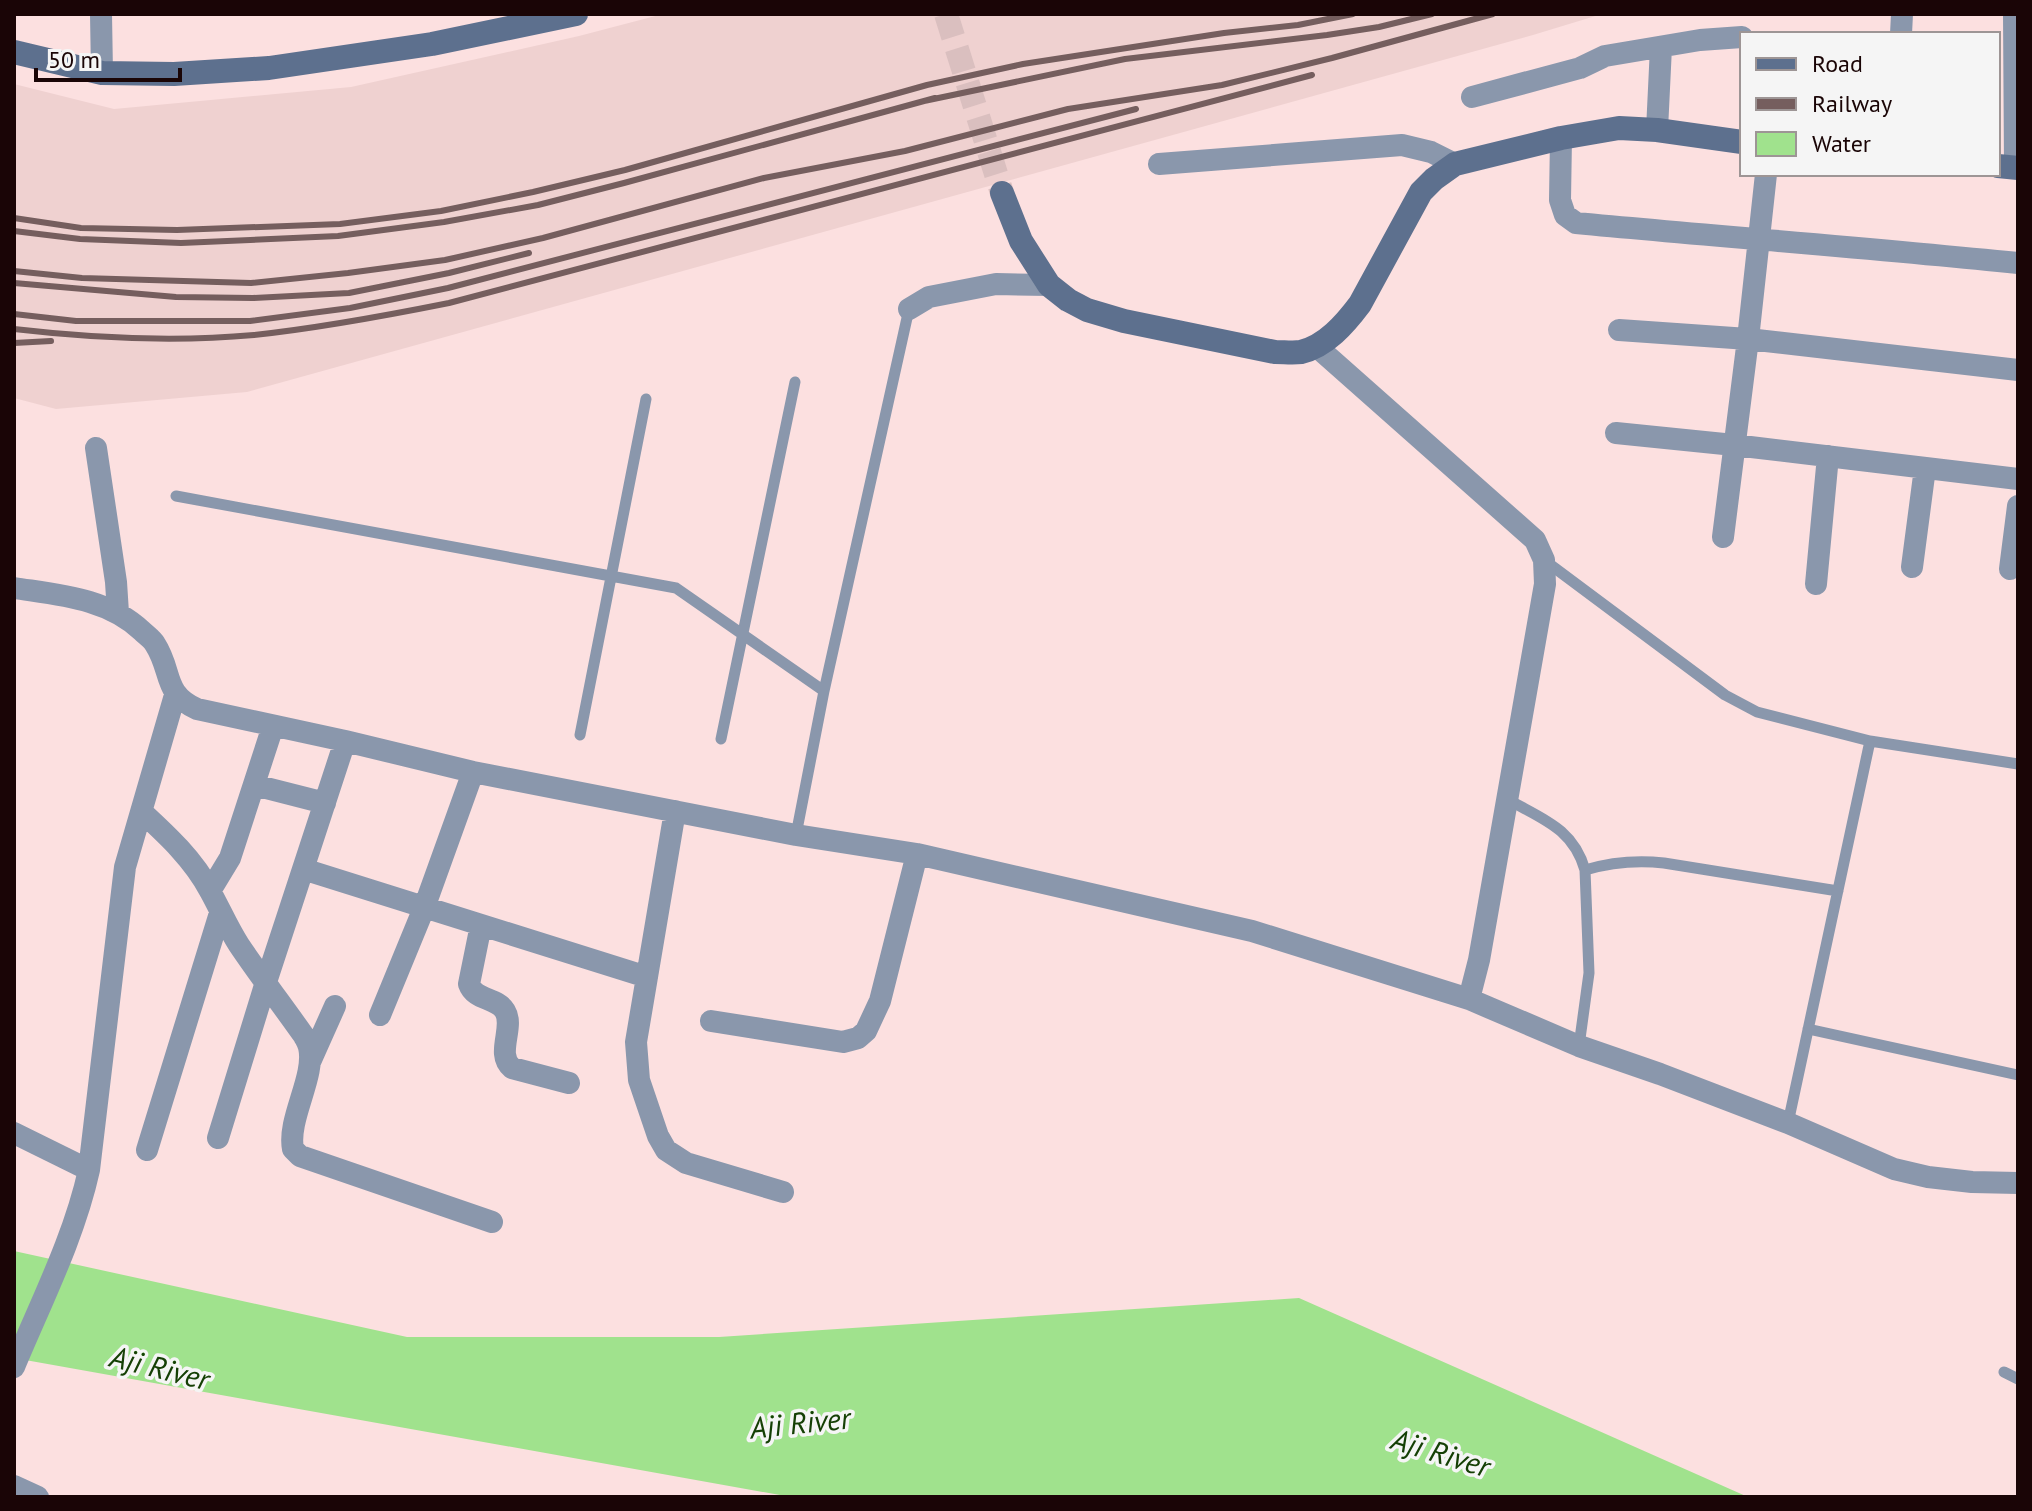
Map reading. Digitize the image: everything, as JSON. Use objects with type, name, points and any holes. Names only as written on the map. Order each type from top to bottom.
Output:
[{"type":"street","points":[[101,14],[102,73]]},
{"type":"street","points":[[14,52],[102,73],[174,74],[269,68],[432,44],[540,18],[576,14]]},
{"type":"street","points":[[2010,167],[2016,25]]},
{"type":"street","points":[[1472,97],[1580,68],[1605,56],[1700,40],[1740,37]]},
{"type":"street","points":[[1657,130],[1661,47]]},
{"type":"street","points":[[1002,193],[1021,241],[1049,285],[1068,300],[1087,310],[1124,321],[1275,352],[1299,352],[1316,346],[1348,320],[1360,304],[1421,192],[1455,164],[1561,138],[1619,128],[1740,142]]},
{"type":"street","points":[[1561,138],[1560,200],[1565,215],[1576,223],[2018,263]]},
{"type":"street","points":[[1159,164],[1402,145],[1431,152],[1455,164]]},
{"type":"street","points":[[1723,537],[1766,176]]},
{"type":"street","points":[[909,309],[929,297],[996,284],[1049,285]]},
{"type":"street","points":[[1619,330],[1748,339],[2018,370]]},
{"type":"street","points":[[1316,346],[1535,540],[1544,560],[1545,584],[1479,960],[1469,999]]},
{"type":"street","points":[[1616,433],[2018,479]]},
{"type":"street","points":[[96,448],[118,613]]},
{"type":"street","points":[[1816,584],[1828,456]]},
{"type":"street","points":[[1912,567],[1925,468]]},
{"type":"street","points":[[2010,569],[2018,506]]},
{"type":"street","points":[[14,588],[97,603],[135,624],[154,641],[175,695],[197,709],[473,772],[796,835],[917,854],[1252,931],[1469,999],[1579,1046],[1788,1123],[1894,1169],[1957,1181],[2018,1183]]},
{"type":"street","points":[[14,1367],[74,1225],[89,1170],[125,867],[175,695]]},
{"type":"street","points":[[210,891],[230,858],[273,726]]},
{"type":"street","points":[[218,1138],[345,741]]},
{"type":"street","points":[[380,1015],[424,908],[473,772]]},
{"type":"street","points":[[254,785],[325,803]]},
{"type":"street","points":[[675,811],[636,1042],[639,1080],[658,1136],[666,1150],[686,1163],[783,1192]]},
{"type":"street","points":[[142,812],[194,866],[238,944],[304,1036],[310,1062]]},
{"type":"street","points":[[711,1021],[843,1042],[858,1038],[866,1031],[880,1001],[917,854]]},
{"type":"street","points":[[303,869],[647,977]]},
{"type":"street","points":[[147,1150],[220,913]]},
{"type":"street","points":[[481,925],[469,984],[471,991],[497,1004],[508,1017],[505,1056],[508,1065],[569,1083]]},
{"type":"street","points":[[335,1006],[310,1062],[292,1135],[293,1149],[300,1156],[492,1222]]},
{"type":"street","points":[[14,1133],[89,1170]]},
{"type":"lane","points":[[796,835],[824,691],[909,309]]},
{"type":"lane","points":[[721,739],[795,382]]},
{"type":"lane","points":[[580,735],[646,399]]},
{"type":"lane","points":[[176,496],[676,588],[824,691]]},
{"type":"lane","points":[[1544,560],[1725,695],[1757,712],[1870,741],[2018,764]]},
{"type":"lane","points":[[1788,1123],[1870,741]]},
{"type":"lane","points":[[1507,799],[1558,828],[1571,839],[1581,854],[1589,920],[1589,973],[1579,1046]]},
{"type":"lane","points":[[1585,870],[1618,862],[1641,861],[1838,891]]},
{"type":"lane","points":[[1808,1029],[2018,1075]]},
{"type":"lane","points":[[2004,1372],[2018,1379]]},
{"type":"shaded area","points":[[663,14],[1602,14],[247,392],[56,409],[14,398],[14,84],[114,109],[351,87]]},
{"type":"water","name":"Aji River","points":[[14,1251],[407,1337],[719,1337],[1299,1298],[1748,1497],[791,1497],[14,1358]]},
{"type":"tunnel","points":[[946,14],[1002,193]]},
{"type":"railway","points":[[14,218],[81,228],[177,230],[340,224],[441,211],[625,170],[927,85],[1023,64],[1224,33],[1298,25],[1353,14]]},
{"type":"railway","points":[[924,101],[1125,59],[1327,35],[1432,14]]},
{"type":"railway","points":[[14,271],[82,278],[251,283],[445,260],[543,238],[764,178],[905,151],[1068,109],[1222,85],[1493,14]]},
{"type":"railway","points":[[14,329],[134,338],[225,337],[303,329],[425,308],[1312,75]]},
{"type":"railway","points":[[14,231],[80,239],[181,243],[338,236],[444,222],[538,205],[935,98]]},
{"type":"railway","points":[[14,314],[76,321],[250,321],[350,308],[448,288],[1136,109]]},
{"type":"railway","points":[[14,283],[176,297],[253,298],[349,293],[529,253]]},
{"type":"railway","points":[[14,343],[51,341]]}]
